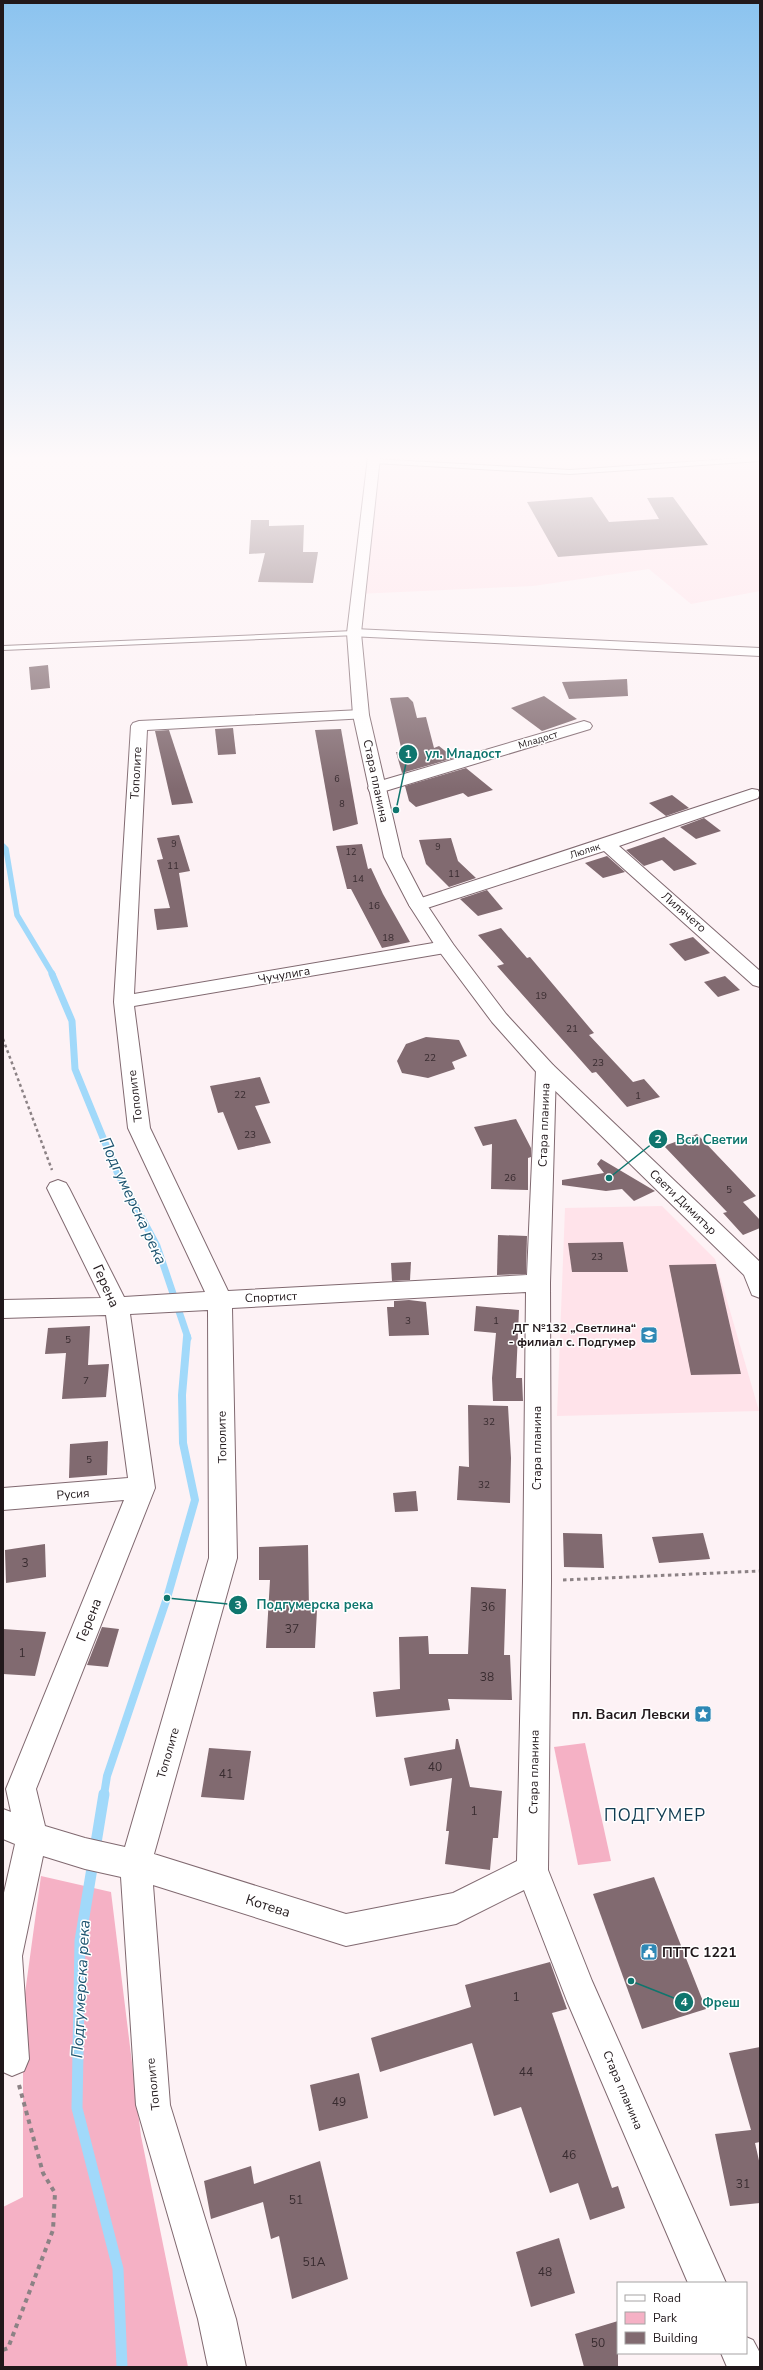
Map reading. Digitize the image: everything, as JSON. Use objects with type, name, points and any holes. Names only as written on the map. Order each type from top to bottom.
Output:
[{"type":"street","name":"Стара планина","points":[[362,568],[354,633],[360,715],[393,857],[418,905],[444,947],[499,1018],[546,1070],[538,1283],[537,1581],[532,1870],[580,1989],[707,2282]]},
{"type":"street","points":[[354,633],[760,652]]},
{"type":"street","name":"Тополите","points":[[227,2367],[217,2319],[153,2105],[121,1862],[223,1558],[220,1300],[139,1128],[124,1002],[139,726],[360,715]]},
{"type":"street","name":"Младост","points":[[376,788],[584,726]]},
{"type":"street","name":"Люляк","points":[[418,905],[607,844],[752,794]]},
{"type":"street","name":"Лилячето","points":[[607,844],[760,981]]},
{"type":"street","name":"Чучулига","points":[[124,1002],[444,947]]},
{"type":"street","name":"Свети Димитър","points":[[546,1070],[758,1276]]},
{"type":"street","name":"Герена","points":[[12,2059],[6,1956],[44,1842],[21,1789],[142,1488],[117,1306],[58,1188]]},
{"type":"street","name":"Спортист","points":[[3,1309],[117,1306],[538,1283]]},
{"type":"street","name":"Русия","points":[[3,1499],[142,1488]]},
{"type":"street","name":"Котева","points":[[3,1824],[44,1842],[121,1862],[346,1930],[456,1908],[532,1870]]},
{"type":"street","points":[[740,2354],[747,2367]]},
{"type":"lane","points":[[3,648],[354,633]]},
{"type":"path","points":[[3,1038],[58,1188]]},
{"type":"path","points":[[537,1581],[760,1571]]},
{"type":"path","points":[[3,2350],[8,2348],[53,2230],[55,2192],[43,2173],[12,2059]]},
{"type":"shaded area","points":[[360,568],[760,568],[760,591],[691,604],[649,569],[533,586],[357,594]]},
{"type":"shaded area","name":"ДГ №132 „Светлина“ - филиал с. Подгумер","points":[[662,1206],[715,1259],[759,1411],[557,1416],[565,1208]]},
{"type":"green space","points":[[585,1743],[611,1861],[578,1865],[554,1747]]},
{"type":"green space","points":[[41,1876],[111,1892],[141,2136],[188,2367],[3,2367],[3,2207],[23,2197],[23,2008]]},
{"type":"building","points":[[261,568],[315,568],[313,583],[258,582]]},
{"type":"building","points":[[48,665],[50,688],[31,690],[29,667]]},
{"type":"building","points":[[627,679],[628,696],[569,699],[562,682]]},
{"type":"building","points":[[544,696],[577,719],[542,731],[511,708]]},
{"type":"building","points":[[408,697],[413,702],[417,718],[426,717],[434,748],[439,746],[454,758],[402,773],[396,752],[402,752],[390,698]]},
{"type":"building","points":[[233,728],[236,754],[218,755],[215,729]]},
{"type":"building","points":[[341,729],[358,824],[333,831],[315,730]]},
{"type":"building","points":[[169,730],[193,803],[172,805],[155,731]]},
{"type":"building","points":[[466,768],[493,790],[468,797],[463,793],[416,807],[409,801],[405,786]]},
{"type":"building","points":[[672,795],[689,808],[666,816],[649,803]]},
{"type":"building","points":[[704,818],[721,831],[696,839],[680,827]]},
{"type":"building","points":[[179,835],[190,871],[179,873],[188,927],[157,930],[154,909],[170,908],[157,860],[163,859],[157,838]]},
{"type":"building","points":[[664,837],[697,864],[674,871],[662,860],[644,866],[626,850]]},
{"type":"building","points":[[451,838],[458,861],[476,878],[449,887],[426,864],[419,840]]},
{"type":"building","points":[[362,844],[368,869],[371,868],[383,894],[410,942],[382,948],[351,889],[347,889],[336,846]]},
{"type":"building","points":[[607,856],[625,872],[603,878],[585,863]]},
{"type":"building","points":[[487,890],[503,909],[478,916],[460,899]]},
{"type":"building","points":[[501,928],[527,958],[530,957],[594,1033],[589,1035],[633,1082],[644,1079],[660,1097],[627,1107],[596,1072],[592,1073],[497,966],[504,964],[478,935]]},
{"type":"building","points":[[693,937],[710,953],[685,961],[669,944]]},
{"type":"building","points":[[725,976],[740,990],[718,997],[704,982]]},
{"type":"building","points":[[426,1037],[459,1040],[467,1056],[452,1062],[455,1069],[428,1078],[402,1073],[397,1061],[406,1044]]},
{"type":"building","points":[[260,1077],[270,1103],[255,1106],[271,1143],[238,1150],[223,1112],[218,1113],[210,1086]]},
{"type":"building","points":[[516,1119],[531,1148],[531,1157],[528,1158],[528,1190],[491,1189],[492,1144],[483,1146],[474,1127]]},
{"type":"building","points":[[697,1134],[756,1196],[743,1202],[760,1220],[760,1228],[743,1235],[723,1213],[727,1212],[664,1146]]},
{"type":"building","points":[[601,1159],[655,1191],[634,1201],[622,1189],[606,1191],[562,1185],[562,1180],[604,1173],[597,1164]]},
{"type":"building","points":[[498,1235],[527,1236],[526,1274],[497,1275]]},
{"type":"building","points":[[623,1242],[628,1272],[572,1272],[568,1243]]},
{"type":"building","points":[[411,1262],[410,1280],[392,1281],[391,1263]]},
{"type":"building","points":[[716,1264],[741,1374],[691,1375],[669,1265]]},
{"type":"building","points":[[409,1300],[426,1302],[429,1335],[389,1336],[387,1307],[394,1307],[394,1301]]},
{"type":"building","points":[[476,1306],[519,1310],[516,1378],[522,1378],[523,1401],[493,1401],[492,1378],[496,1333],[474,1331]]},
{"type":"building","points":[[90,1326],[88,1365],[109,1364],[106,1397],[62,1399],[66,1353],[45,1354],[48,1328]]},
{"type":"building","points":[[468,1405],[508,1406],[511,1458],[510,1503],[457,1500],[459,1466],[469,1467]]},
{"type":"building","points":[[108,1441],[107,1475],[69,1478],[70,1444]]},
{"type":"building","points":[[416,1491],[418,1511],[395,1512],[393,1493]]},
{"type":"building","points":[[563,1533],[602,1534],[604,1568],[564,1567]]},
{"type":"building","points":[[703,1533],[710,1559],[659,1563],[652,1537]]},
{"type":"building","points":[[45,1544],[46,1577],[6,1583],[5,1550]]},
{"type":"building","points":[[308,1545],[309,1610],[317,1610],[315,1648],[266,1648],[270,1580],[259,1580],[259,1547]]},
{"type":"building","points":[[471,1587],[506,1589],[504,1655],[510,1655],[512,1700],[448,1699],[450,1710],[376,1717],[373,1692],[400,1689],[399,1637],[428,1636],[429,1654],[468,1654]]},
{"type":"building","points":[[102,1627],[119,1629],[108,1667],[87,1665]]},
{"type":"building","points":[[3,1629],[46,1632],[35,1676],[3,1674]]},
{"type":"building","points":[[456,1739],[458,1739],[470,1787],[502,1791],[498,1838],[493,1838],[490,1870],[445,1864],[449,1831],[446,1831],[452,1778],[410,1786],[404,1758],[455,1749]]},
{"type":"building","points":[[209,1748],[251,1751],[244,1800],[201,1797]]},
{"type":"building","name":"ПТТС 1221","points":[[654,1877],[706,2009],[642,2029],[593,1894]]},
{"type":"building","points":[[550,1962],[567,2009],[552,2013],[612,2188],[618,2186],[625,2208],[590,2220],[578,2183],[550,2193],[521,2107],[494,2116],[472,2043],[380,2072],[371,2038],[471,2007],[465,1985]]},
{"type":"building","points":[[760,2047],[760,2142],[755,2143],[760,2165],[760,2203],[730,2206],[715,2134],[751,2130],[729,2053]]},
{"type":"building","points":[[359,2073],[368,2118],[319,2131],[310,2085]]},
{"type":"building","points":[[320,2161],[348,2279],[292,2299],[279,2236],[271,2239],[263,2202],[211,2219],[204,2181],[251,2166],[254,2184]]},
{"type":"building","points":[[559,2238],[575,2293],[531,2307],[516,2252]]},
{"type":"building","points":[[617,2321],[618,2367],[584,2367],[575,2334]]},
{"type":"waterway","name":"Подгумерска река","points":[[3,846],[6,849],[17,915],[53,975]]},
{"type":"waterway","name":"Подгумерска река","points":[[52,974],[72,1021],[75,1069],[117,1172],[157,1246],[188,1338]]},
{"type":"waterway","name":"Подгумерска река","points":[[104,1795],[107,1776],[167,1598],[195,1500],[183,1443],[182,1395],[187,1337]]},
{"type":"waterway","name":"Подгумерска река","points":[[95,1849],[104,1794]]},
{"type":"waterway","name":"Подгумерска река","points":[[93,1862],[80,1941],[77,2108],[118,2269],[122,2367]]},
{"type":"place","name":"ул. Младост","points":[[396,810]]},
{"type":"place","name":"Вси Светии","points":[[609,1178]]},
{"type":"place","name":"ДГ №132 „Светлина“ - филиал с. Подгумер","points":[[649,1335]]},
{"type":"place","name":"Подгумерска река","points":[[167,1598]]},
{"type":"place","name":"пл. Васил Левски","points":[[703,1714]]},
{"type":"place","name":"ПТТС 1221","points":[[649,1952]]},
{"type":"place","name":"Фреш","points":[[631,1981]]},
{"type":"district","name":"ПОДГУМЕР","points":[[655,1815]]}]
